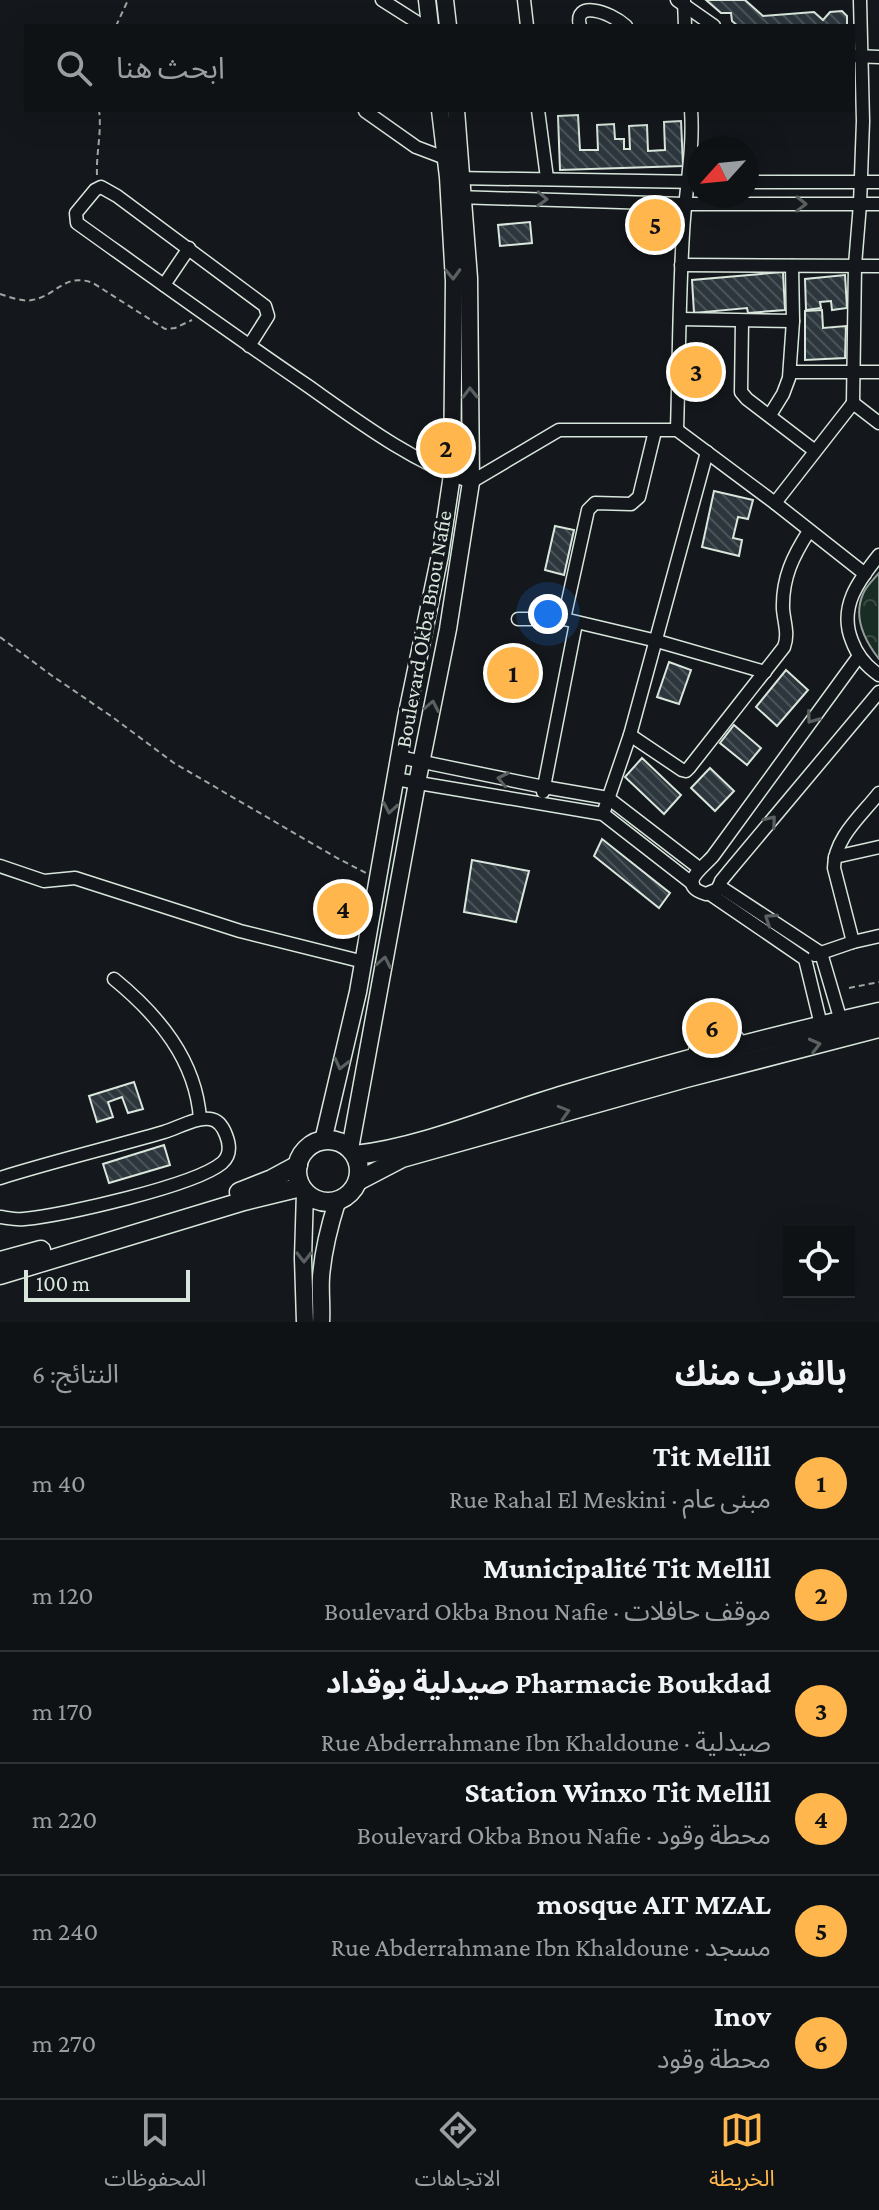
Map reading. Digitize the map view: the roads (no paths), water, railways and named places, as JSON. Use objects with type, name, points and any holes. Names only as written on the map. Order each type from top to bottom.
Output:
[{"type":"highway","points":[[353,1152],[359,1165],[358,1181],[350,1194],[337,1202],[321,1202],[303,1189],[297,1176],[298,1165],[307,1149],[323,1141],[335,1141],[353,1152],[380,1152],[560,1096],[879,1012]]},
{"type":"highway","points":[[358,1181],[402,1158],[686,1078],[879,1028]]},
{"type":"highway","points":[[0,1261],[239,1192],[298,1165]]},
{"type":"highway","points":[[0,1275],[244,1201],[303,1189]]},
{"type":"main road","points":[[427,0],[430,24]]},
{"type":"main road","points":[[445,0],[448,24]]},
{"type":"main road","name":"Boulevard Okba Bnou Nafie","points":[[440,112],[445,158],[456,178]]},
{"type":"main road","name":"Boulevard Okba Bnou Nafie","points":[[323,1141],[364,962],[399,757],[440,555],[452,475],[456,112]]},
{"type":"main road","name":"Boulevard Okba Bnou Nafie","points":[[353,1152],[417,783],[448,629],[471,482],[469,278],[456,197]]},
{"type":"main road","points":[[303,1189],[305,1322]]},
{"type":"main road","points":[[321,1322],[323,1257],[337,1202]]},
{"type":"street","points":[[382,0],[420,24]]},
{"type":"street","points":[[524,0],[527,24]]},
{"type":"street","points":[[580,24],[578,10],[587,0],[598,1],[624,24]]},
{"type":"street","points":[[775,503],[853,403],[855,265],[863,121],[857,56],[860,0]]},
{"type":"street","points":[[681,2],[685,24]]},
{"type":"street","points":[[681,2],[711,24]]},
{"type":"street","points":[[857,56],[879,57]]},
{"type":"street","points":[[366,112],[416,147],[445,158]]},
{"type":"street","points":[[538,112],[547,178]]},
{"type":"street","points":[[691,112],[691,136]]},
{"type":"street","points":[[863,121],[879,121]]},
{"type":"street","points":[[456,178],[687,181]]},
{"type":"street","points":[[759,182],[879,182]]},
{"type":"street","points":[[249,346],[268,316],[265,306],[106,189],[98,188],[76,213],[77,223],[249,346],[379,435],[452,475],[471,482],[559,430],[677,430],[865,574]]},
{"type":"street","points":[[677,430],[681,265],[687,196]]},
{"type":"street","points":[[456,197],[684,204],[879,204]]},
{"type":"street","points":[[164,285],[189,248]]},
{"type":"street","points":[[681,265],[879,266]]},
{"type":"street","points":[[770,415],[783,394],[790,372],[792,266]]},
{"type":"street","points":[[680,319],[793,321]]},
{"type":"street","points":[[742,321],[741,392],[815,451]]},
{"type":"street","points":[[790,372],[879,372]]},
{"type":"street","points":[[853,403],[879,423]]},
{"type":"street","points":[[540,803],[588,510],[595,503],[631,504],[639,497],[655,431]]},
{"type":"street","points":[[603,814],[630,735],[707,452]]},
{"type":"street","points":[[630,735],[686,771],[786,643],[785,581],[792,559],[809,531]]},
{"type":"street","points":[[879,555],[855,587],[847,612],[849,633],[859,656],[879,675]]},
{"type":"street","points":[[518,619],[570,621],[657,641],[765,672]]},
{"type":"street","points":[[693,884],[693,875],[859,656]]},
{"type":"street","points":[[395,779],[603,814],[700,892],[717,887],[879,692]]},
{"type":"street","points":[[399,757],[608,798],[702,867],[715,869],[719,874],[717,887]]},
{"type":"street","points":[[853,942],[834,868],[835,857],[840,842],[879,793]]},
{"type":"street","points":[[835,857],[879,847]]},
{"type":"street","points":[[0,866],[44,881],[75,878],[240,931],[364,962]]},
{"type":"street","points":[[717,887],[821,953],[841,1021]]},
{"type":"street","points":[[717,887],[805,959],[821,1025]]},
{"type":"street","points":[[805,959],[879,936]]},
{"type":"street","points":[[114,979],[159,1022],[183,1057],[197,1098],[200,1119]]},
{"type":"street","points":[[0,1178],[165,1132],[200,1119],[217,1121],[225,1133],[229,1149],[221,1163],[183,1182],[66,1211],[22,1219],[0,1217]]},
{"type":"place","name":"mosque AIT MZAL","points":[[655,225]]},
{"type":"place","name":"Pharmacie Boukdad صيدلية بوقداد","points":[[696,372]]},
{"type":"place","name":"Municipalité Tit Mellil","points":[[446,448]]},
{"type":"place","name":"Tit Mellil","points":[[513,673]]},
{"type":"place","name":"Station Winxo Tit Mellil","points":[[343,909]]},
{"type":"place","name":"Inov","points":[[712,1028]]}]
